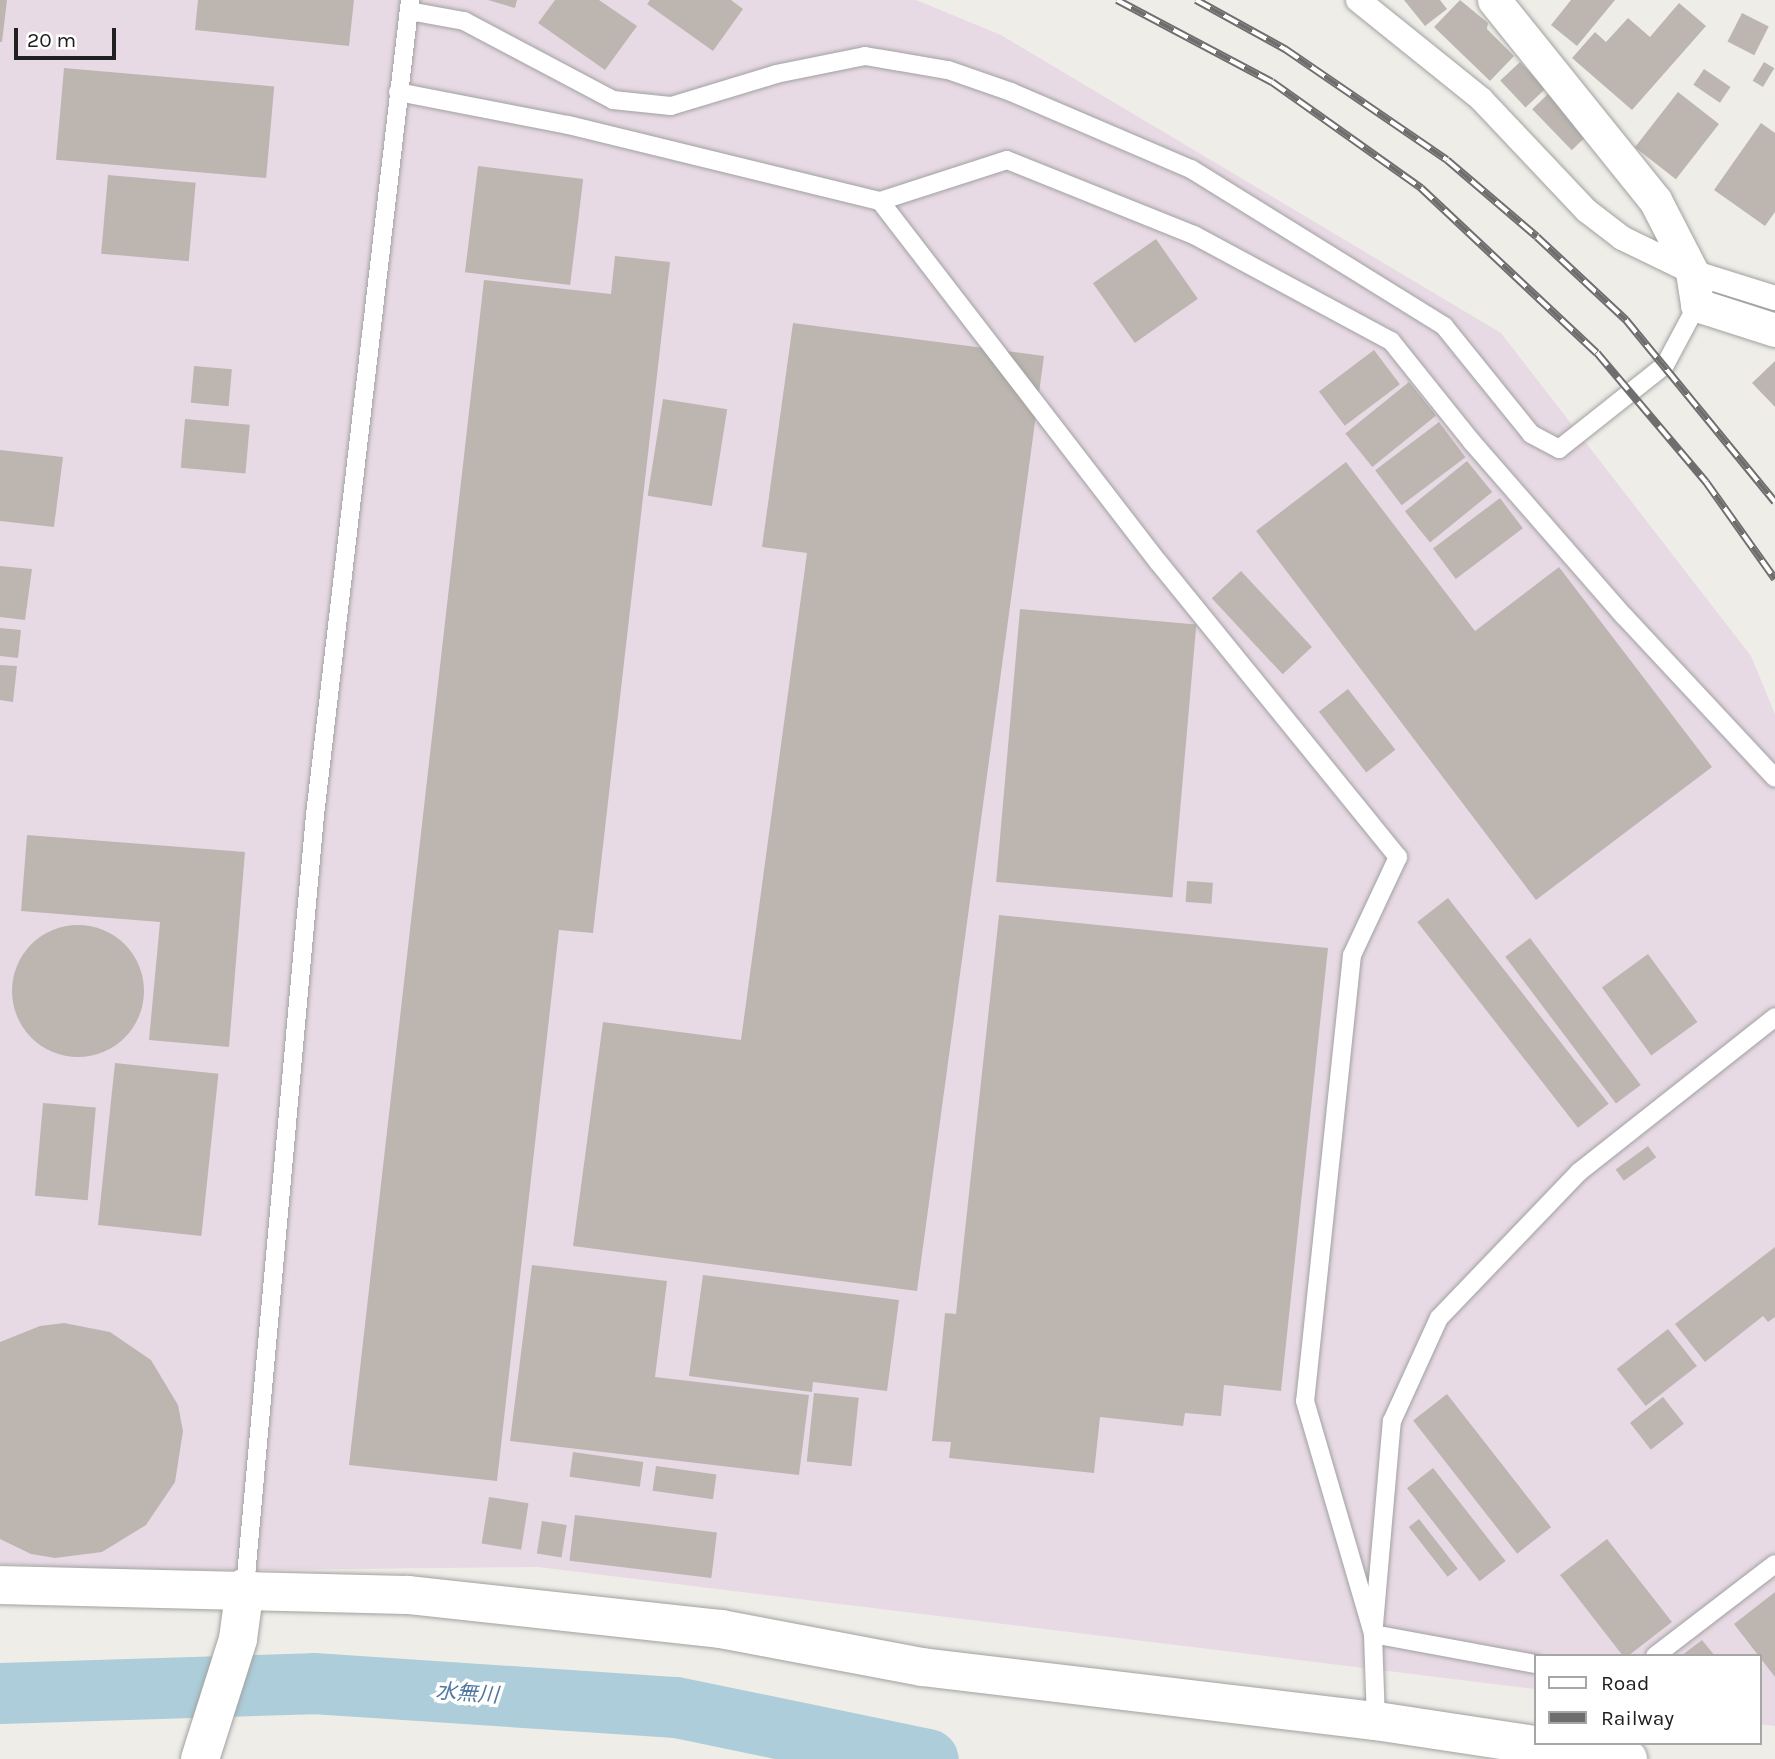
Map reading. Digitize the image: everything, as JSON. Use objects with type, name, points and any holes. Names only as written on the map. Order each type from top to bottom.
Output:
[{"type":"street","points":[[1358,0],[1480,99],[1587,211],[1622,238],[1692,272],[1775,298]]},
{"type":"street","points":[[1494,0],[1655,200],[1692,272],[1697,305],[1775,330]]},
{"type":"street","points":[[0,1585],[245,1587],[408,1595],[721,1629],[922,1667],[1376,1721],[1534,1745]]},
{"type":"street","points":[[204,1741],[238,1639],[245,1587]]},
{"type":"street","points":[[1535,1745],[1628,1759]]},
{"type":"lane","points":[[245,1587],[315,815],[410,6],[464,21],[613,100],[671,107],[776,74],[865,56],[948,70],[1011,92],[1191,169],[1444,326],[1531,434],[1559,449],[1665,365],[1697,305]]},
{"type":"lane","points":[[398,92],[568,125],[880,201],[1007,160],[1194,235],[1391,341],[1472,442],[1606,596],[1775,778]]},
{"type":"lane","points":[[880,201],[1159,564],[1398,857],[1352,955],[1305,1401],[1373,1634]]},
{"type":"lane","points":[[1376,1721],[1373,1634],[1392,1421],[1439,1318],[1580,1172],[1775,1017]]},
{"type":"lane","points":[[1658,1654],[1775,1564]]},
{"type":"lane","points":[[1373,1634],[1534,1664]]},
{"type":"shaded area","points":[[0,0],[916,0],[1001,35],[1501,333],[1751,656],[1775,714],[1775,1726],[1761,1724],[1761,1654],[1534,1654],[1534,1689],[538,1567],[146,1571],[0,1564]]},
{"type":"building","points":[[0,0],[7,0],[2,42],[0,42]]},
{"type":"building","points":[[198,0],[354,0],[349,46],[195,30]]},
{"type":"building","points":[[488,0],[517,0],[515,8]]},
{"type":"building","points":[[555,0],[599,0],[637,26],[605,70],[538,23]]},
{"type":"building","points":[[650,0],[731,0],[743,9],[713,51],[647,4]]},
{"type":"building","points":[[1404,0],[1440,0],[1447,9],[1425,26]]},
{"type":"building","points":[[1460,0],[1488,23],[1487,29],[1514,56],[1490,81],[1434,27]]},
{"type":"building","points":[[1571,0],[1615,0],[1577,46],[1551,25]]},
{"type":"building","points":[[1679,3],[1706,26],[1632,110],[1572,58],[1595,32],[1606,42],[1628,18],[1650,37]]},
{"type":"building","points":[[1742,13],[1769,27],[1754,55],[1727,42]]},
{"type":"building","points":[[1520,62],[1545,89],[1525,107],[1500,80]]},
{"type":"building","points":[[1764,62],[1774,68],[1763,87],[1753,81]]},
{"type":"building","points":[[64,68],[274,86],[266,178],[56,160]]},
{"type":"building","points":[[1704,69],[1731,87],[1720,103],[1693,85]]},
{"type":"building","points":[[1678,92],[1719,124],[1676,179],[1635,147]]},
{"type":"building","points":[[1548,94],[1588,135],[1572,150],[1532,109]]},
{"type":"building","points":[[1761,123],[1775,133],[1775,212],[1765,226],[1714,190]]},
{"type":"building","points":[[478,166],[583,179],[570,285],[465,272]]},
{"type":"building","points":[[108,175],[196,183],[189,261],[101,254]]},
{"type":"building","points":[[1156,239],[1198,299],[1135,343],[1093,283]]},
{"type":"building","points":[[615,256],[670,262],[593,933],[559,930],[497,1481],[349,1465],[484,280],[611,294]]},
{"type":"building","points":[[793,323],[1044,356],[917,1291],[573,1246],[603,1022],[741,1040],[807,553],[762,547]]},
{"type":"building","points":[[1374,350],[1400,384],[1345,426],[1319,392]]},
{"type":"building","points":[[1775,361],[1775,407],[1752,383]]},
{"type":"building","points":[[194,366],[232,369],[229,406],[191,403]]},
{"type":"building","points":[[1409,382],[1436,415],[1372,467],[1345,434]]},
{"type":"building","points":[[663,399],[727,409],[712,506],[648,496]]},
{"type":"building","points":[[185,419],[250,425],[245,473],[181,468]]},
{"type":"building","points":[[1439,422],[1465,457],[1402,505],[1375,470]]},
{"type":"building","points":[[0,450],[63,457],[54,527],[0,521]]},
{"type":"building","points":[[1467,461],[1492,492],[1430,542],[1405,511]]},
{"type":"building","points":[[1346,462],[1475,631],[1559,567],[1712,767],[1536,900],[1256,531]]},
{"type":"building","points":[[1500,498],[1523,528],[1456,579],[1433,549]]},
{"type":"building","points":[[0,566],[32,569],[25,620],[0,617]]},
{"type":"building","points":[[1241,571],[1312,647],[1283,674],[1212,598]]},
{"type":"building","points":[[1020,609],[1196,624],[1172,897],[996,882]]},
{"type":"building","points":[[0,628],[21,630],[18,658],[0,656]]},
{"type":"building","points":[[0,665],[17,666],[13,702],[0,700]]},
{"type":"building","points":[[1348,689],[1395,750],[1366,772],[1319,712]]},
{"type":"building","points":[[27,835],[245,852],[229,1047],[149,1040],[160,922],[21,911]]},
{"type":"building","points":[[1187,881],[1213,883],[1211,904],[1186,902]]},
{"type":"building","points":[[1448,898],[1609,1104],[1578,1128],[1417,922]]},
{"type":"building","points":[[999,915],[1328,948],[1281,1391],[1224,1385],[1221,1416],[1185,1413],[1183,1426],[1100,1417],[1094,1473],[949,1458],[951,1442],[932,1441],[945,1313],[956,1314]]},
{"type":"building","points":[[78,925],[103,930],[115,936],[133,954],[139,966],[144,991],[139,1016],[133,1028],[115,1046],[103,1052],[78,1057],[53,1052],[41,1046],[23,1028],[17,1016],[12,991],[17,966],[23,954],[41,936],[53,930]]},
{"type":"building","points":[[1530,938],[1641,1085],[1616,1104],[1505,957]]},
{"type":"building","points":[[1648,954],[1697,1022],[1651,1055],[1602,988]]},
{"type":"building","points":[[115,1063],[218,1074],[201,1236],[98,1225]]},
{"type":"building","points":[[43,1103],[96,1108],[88,1200],[35,1196]]},
{"type":"building","points":[[1648,1146],[1656,1157],[1624,1181],[1616,1170]]},
{"type":"building","points":[[1775,1247],[1775,1317],[1768,1322],[1763,1316],[1705,1362],[1675,1324]]},
{"type":"building","points":[[532,1265],[667,1281],[655,1377],[809,1395],[799,1475],[510,1441]]},
{"type":"building","points":[[703,1275],[899,1300],[887,1391],[813,1382],[812,1392],[689,1376]]},
{"type":"building","points":[[64,1323],[110,1332],[151,1360],[178,1405],[183,1431],[175,1482],[146,1525],[102,1552],[55,1558],[31,1554],[0,1539],[0,1342],[40,1326]]},
{"type":"building","points":[[1668,1329],[1697,1366],[1646,1406],[1617,1369]]},
{"type":"building","points":[[814,1393],[859,1398],[852,1466],[807,1462]]},
{"type":"building","points":[[1447,1394],[1551,1527],[1517,1554],[1413,1420]]},
{"type":"building","points":[[1663,1397],[1684,1424],[1651,1450],[1630,1423]]},
{"type":"building","points":[[573,1452],[643,1462],[640,1487],[570,1477]]},
{"type":"building","points":[[656,1466],[716,1474],[713,1499],[653,1491]]},
{"type":"building","points":[[1433,1468],[1506,1561],[1480,1581],[1407,1488]]},
{"type":"building","points":[[489,1497],[529,1503],[521,1550],[482,1543]]},
{"type":"building","points":[[575,1515],[717,1532],[711,1578],[569,1561]]},
{"type":"building","points":[[1419,1519],[1458,1569],[1448,1577],[1409,1527]]},
{"type":"building","points":[[542,1521],[567,1525],[562,1558],[537,1554]]},
{"type":"building","points":[[1607,1539],[1672,1622],[1631,1654],[1621,1654],[1560,1575]]},
{"type":"building","points":[[1775,1592],[1775,1677],[1761,1659],[1761,1654],[1757,1654],[1734,1624]]},
{"type":"building","points":[[1702,1640],[1713,1654],[1684,1654]]},
{"type":"waterway","name":"水無川","points":[[0,1693],[313,1683],[676,1707],[928,1759]]},
{"type":"railway","points":[[1117,0],[1272,82],[1421,188],[1597,353],[1706,482],[1775,579]]},
{"type":"railway","points":[[1196,0],[1285,49],[1447,160],[1537,237],[1626,320],[1775,502]]}]
